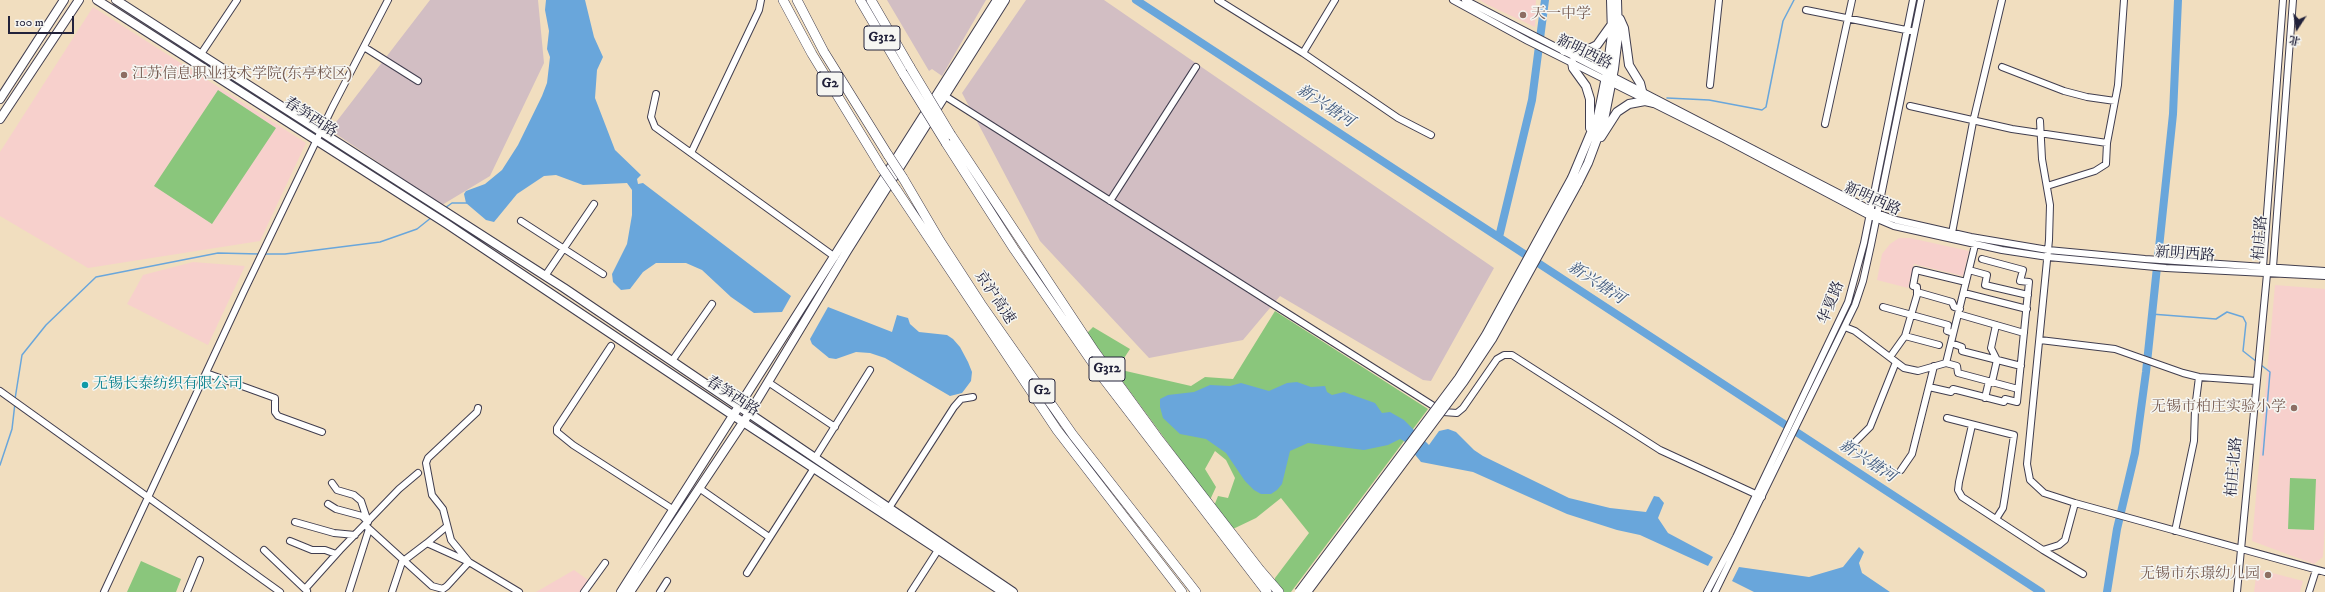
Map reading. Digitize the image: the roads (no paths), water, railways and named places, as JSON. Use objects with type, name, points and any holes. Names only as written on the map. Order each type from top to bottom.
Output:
[{"type":"highway","name":"京沪高速","points":[[783,0],[812,54],[881,167],[1057,430],[1182,592]]},
{"type":"highway","name":"京沪高速","points":[[797,0],[824,52],[980,304],[1068,428],[1196,592]]},
{"type":"highway","name":"G312","points":[[860,0],[904,76],[1014,249],[1103,378],[1267,592]]},
{"type":"highway","name":"G312","points":[[871,0],[951,135],[1095,352],[1157,437],[1260,570],[1279,592]]},
{"type":"main road","points":[[0,99],[64,0]]},
{"type":"main road","points":[[0,119],[79,0]]},
{"type":"main road","name":"春笋西路","points":[[97,0],[439,207],[545,276],[890,508],[940,547],[1003,592]]},
{"type":"main road","name":"春笋西路","points":[[116,0],[201,54],[426,210],[743,422],[1013,592]]},
{"type":"main road","points":[[621,592],[740,407],[997,0]]},
{"type":"main road","points":[[630,592],[749,413],[1005,0]]},
{"type":"main road","points":[[1307,592],[1464,382],[1492,339],[1575,180],[1598,116],[1609,77],[1612,24],[1611,0]]},
{"type":"main road","points":[[1299,592],[1459,378],[1486,335],[1598,139],[1618,36],[1617,0]]},
{"type":"main road","points":[[1618,14],[1624,28],[1629,65],[1640,83],[1642,91]]},
{"type":"main road","points":[[1564,51],[1575,52],[1597,45],[1612,24]]},
{"type":"main road","points":[[1572,62],[1573,68],[1586,86],[1592,108],[1588,142]]},
{"type":"main road","points":[[1598,139],[1603,136],[1618,112],[1629,104],[1645,101],[1654,103]]},
{"type":"main road","points":[[577,311],[583,301]]},
{"type":"street","points":[[201,54],[236,0]]},
{"type":"street","points":[[104,592],[259,259],[319,135],[388,0]]},
{"type":"street","points":[[691,153],[759,10],[761,0]]},
{"type":"street","points":[[1218,0],[1303,53],[1398,118],[1431,135]]},
{"type":"street","points":[[1303,53],[1335,0]]},
{"type":"street","name":"新明西路","points":[[1453,0],[1529,37],[1553,45],[1654,103],[1868,215],[2048,254]]},
{"type":"street","name":"新明西路","points":[[1465,0],[1552,52],[1572,62],[1642,91],[1870,208],[1877,216],[1894,226],[1975,245],[2048,254],[2146,263],[2166,268],[2325,276]]},
{"type":"street","points":[[1710,85],[1719,0]]},
{"type":"street","points":[[1825,124],[1852,0]]},
{"type":"street","name":"华夏路","points":[[1715,592],[1784,444],[1793,418],[1848,302],[1856,279],[1868,215],[1914,0]]},
{"type":"street","name":"华夏路","points":[[1784,444],[1800,421],[1845,327],[1863,281],[1921,0]]},
{"type":"street","points":[[1952,233],[1973,122],[2002,0]]},
{"type":"street","points":[[2047,186],[2095,171],[2106,164],[2118,85],[2124,0]]},
{"type":"street","name":"柏庄路","points":[[2283,0],[2263,267],[2267,274],[2273,267],[2293,0]]},
{"type":"street","points":[[1806,10],[1915,32]]},
{"type":"street","points":[[364,47],[418,81]]},
{"type":"street","points":[[1110,201],[1196,67]]},
{"type":"street","points":[[2002,67],[2064,91],[2087,97],[2115,101]]},
{"type":"street","points":[[656,94],[651,117],[652,124],[835,257]]},
{"type":"street","points":[[945,96],[1443,412],[1457,413],[1463,408],[1497,359],[1504,355],[1512,355],[1660,450],[1759,495]]},
{"type":"street","points":[[1910,106],[1973,122],[2108,143]]},
{"type":"street","points":[[2040,121],[2050,205],[2048,254],[2027,464],[2028,473],[2036,488],[2044,493],[2112,514],[2325,572]]},
{"type":"street","points":[[545,276],[594,204]]},
{"type":"street","points":[[521,221],[603,274]]},
{"type":"street","points":[[1946,363],[1975,245]]},
{"type":"street","points":[[1929,387],[1951,392],[1953,389],[2004,402],[2005,399],[2017,402],[2029,282],[2020,281],[2023,270],[1982,259]]},
{"type":"street","name":"新明西路","points":[[2146,263],[2167,261],[2325,271]]},
{"type":"street","points":[[1890,357],[1905,336],[1917,292],[1917,287],[1913,286],[1916,270],[1966,282]]},
{"type":"street","points":[[1970,270],[1987,275],[1986,285],[2028,295]]},
{"type":"street","name":"柏庄北路","points":[[2237,592],[2267,274]]},
{"type":"street","points":[[1917,292],[1952,302],[1959,311],[1996,325],[2024,332]]},
{"type":"street","points":[[1964,293],[2027,308]]},
{"type":"street","points":[[672,361],[712,304]]},
{"type":"street","points":[[1883,307],[1948,325],[1947,331],[1954,333]]},
{"type":"street","points":[[1985,398],[1997,360],[1991,348],[1996,325]]},
{"type":"street","points":[[1845,327],[1854,331],[1904,368],[1918,371],[1946,363],[1957,366],[1958,373],[2018,389]]},
{"type":"street","points":[[1905,336],[1938,345]]},
{"type":"street","points":[[2040,340],[2115,349],[2133,354],[2158,365],[2199,377],[2256,382]]},
{"type":"street","points":[[1951,343],[1962,347],[1962,351],[2020,366]]},
{"type":"street","points":[[611,346],[557,428],[557,432],[573,445],[674,510]]},
{"type":"street","points":[[1855,442],[1870,428],[1896,362]]},
{"type":"street","points":[[1902,470],[1912,454],[1934,366]]},
{"type":"street","points":[[815,458],[870,370]]},
{"type":"street","points":[[206,373],[275,398],[275,412],[278,416],[322,432]]},
{"type":"street","points":[[2175,531],[2194,441],[2195,409],[2199,377]]},
{"type":"street","points":[[768,382],[835,427]]},
{"type":"street","points":[[0,391],[280,592]]},
{"type":"street","points":[[890,508],[954,407],[961,399],[973,397]]},
{"type":"street","points":[[469,562],[451,540],[446,527],[443,509],[432,495],[427,461],[477,412],[478,408]]},
{"type":"street","points":[[1947,418],[2014,434],[2003,508],[1996,519]]},
{"type":"street","points":[[1972,425],[1958,490],[1962,497],[2043,550],[2083,574]]},
{"type":"street","points":[[747,573],[814,468]]},
{"type":"street","points":[[264,550],[307,591],[336,554],[355,535],[368,526],[399,489],[418,473]]},
{"type":"street","points":[[332,483],[338,490],[354,495],[361,501],[368,526],[349,592]]},
{"type":"street","points":[[699,488],[769,537]]},
{"type":"street","name":"华夏路","points":[[1707,592],[1759,495]]},
{"type":"street","points":[[2043,550],[2059,545],[2065,540],[2075,503]]},
{"type":"street","points":[[328,504],[336,509],[362,516],[368,526],[403,561],[432,586],[447,589],[469,562]]},
{"type":"street","points":[[295,522],[334,533],[355,535]]},
{"type":"street","points":[[392,592],[398,567],[403,561],[446,527]]},
{"type":"street","points":[[290,541],[312,550],[325,550],[336,554]]},
{"type":"street","points":[[427,543],[469,562],[518,592]]},
{"type":"street","points":[[911,592],[940,547]]},
{"type":"street","points":[[187,592],[200,560]]},
{"type":"street","points":[[584,592],[605,563]]},
{"type":"street","points":[[2309,592],[2316,570]]},
{"type":"street","points":[[660,592],[667,581]]},
{"type":"water","points":[[546,0],[585,0],[594,37],[603,57],[597,70],[595,98],[615,150],[641,175],[637,179],[638,184],[643,183],[791,296],[782,312],[754,313],[731,297],[702,270],[686,263],[656,263],[643,272],[630,289],[621,290],[613,282],[612,274],[627,244],[632,215],[632,190],[627,183],[583,185],[556,175],[544,176],[517,194],[494,222],[486,220],[466,203],[464,194],[466,191],[485,184],[502,170],[518,145],[542,96],[547,83],[550,57],[547,49],[549,31],[545,10]]},
{"type":"water","points":[[828,307],[892,332],[897,315],[908,318],[910,324],[919,332],[947,335],[960,347],[968,362],[972,372],[971,381],[962,393],[950,396],[885,358],[870,353],[856,352],[836,359],[829,358],[812,344],[810,339]]},
{"type":"water","points":[[1297,382],[1311,387],[1325,386],[1327,392],[1332,395],[1344,392],[1375,403],[1382,413],[1390,412],[1404,420],[1429,445],[1439,431],[1448,429],[1456,432],[1474,450],[1483,456],[1569,498],[1610,508],[1646,512],[1654,496],[1659,497],[1664,503],[1658,518],[1668,533],[1713,557],[1708,566],[1640,535],[1617,530],[1567,514],[1473,472],[1421,462],[1404,441],[1400,439],[1388,445],[1364,450],[1308,443],[1290,451],[1282,484],[1277,490],[1271,494],[1261,494],[1254,490],[1245,481],[1226,453],[1206,439],[1180,434],[1163,418],[1160,407],[1160,399],[1168,395],[1194,392],[1210,385],[1230,386],[1241,383],[1269,391],[1287,383]]},
{"type":"water","points":[[1859,547],[1864,552],[1859,563],[1862,573],[1890,592],[1754,592],[1732,581],[1739,567],[1809,577],[1843,567]]},
{"type":"waterway","name":"新兴塘河","points":[[1136,0],[2041,592]]},
{"type":"waterway","points":[[1499,237],[1532,100],[1545,0]]},
{"type":"waterway","points":[[1667,98],[1709,100],[1762,110],[1766,107],[1783,21],[1794,0]]},
{"type":"waterway","points":[[2107,592],[2117,529],[2135,453],[2146,372],[2173,114],[2178,0]]},
{"type":"waterway","points":[[445,208],[452,203],[468,203]]},
{"type":"waterway","points":[[265,254],[285,254],[380,242],[417,229],[432,217]]},
{"type":"waterway","points":[[15,399],[22,355],[46,325],[96,277],[218,253],[259,254]]},
{"type":"waterway","points":[[2151,314],[2216,319],[2227,312],[2243,317],[2246,323],[2243,351],[2257,362]]},
{"type":"waterway","points":[[2261,365],[2270,372],[2263,455]]},
{"type":"waterway","points":[[0,465],[12,429],[15,403]]},
{"type":"place","name":"天一中学","points":[[1523,15]]},
{"type":"place","name":"江苏信息职业技术学院(东亭校区)","points":[[124,75]]},
{"type":"place","name":"无锡长泰纺织有限公司","points":[[85,385]]},
{"type":"place","name":"无锡市柏庄实验小学","points":[[2294,408]]},
{"type":"place","name":"无锡市东璟幼儿园","points":[[2268,575]]}]
